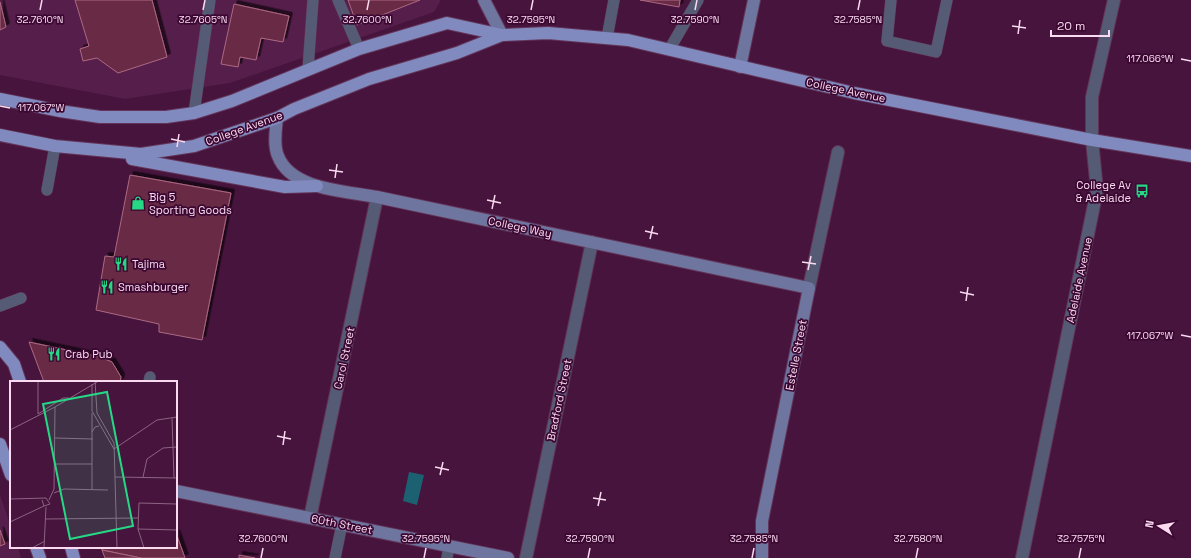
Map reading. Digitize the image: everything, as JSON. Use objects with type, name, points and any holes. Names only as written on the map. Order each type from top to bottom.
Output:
[{"type":"main road","name":"College Avenue","points":[[0,99],[100,117],[166,117],[194,112],[232,101],[359,49],[446,23],[502,35],[548,33],[628,40],[854,93],[1092,140],[1191,156]]},
{"type":"main road","name":"College Avenue","points":[[0,134],[55,146],[88,151],[141,154],[194,146],[277,118],[294,109],[369,79],[457,53],[502,35]]},
{"type":"main road","points":[[88,151],[285,187],[317,186]]},
{"type":"main road","points":[[0,346],[14,364],[20,381]]},
{"type":"main road","points":[[0,444],[10,473]]},
{"type":"main road","points":[[36,548],[40,558]]},
{"type":"main road","points":[[71,548],[74,558]]},
{"type":"street","points":[[484,0],[502,35]]},
{"type":"street","points":[[740,67],[754,0]]},
{"type":"street","name":"Adelaide Avenue","points":[[1022,558],[1097,190],[1092,140],[1092,98],[1114,0]]},
{"type":"street","name":"College Way","points":[[277,118],[277,155],[290,174],[317,186],[377,197],[809,288]]},
{"type":"street","name":"Estelle Street","points":[[762,558],[762,521],[838,152]]},
{"type":"street","name":"Carol Street","points":[[310,518],[377,197]]},
{"type":"street","name":"Bradford Street","points":[[526,558],[592,242]]},
{"type":"street","name":"60th Street","points":[[177,491],[342,524],[448,552],[508,558]]},
{"type":"lane","points":[[194,112],[210,0]]},
{"type":"lane","points":[[308,69],[313,0]]},
{"type":"lane","points":[[338,0],[359,49]]},
{"type":"lane","points":[[607,38],[614,0]]},
{"type":"lane","points":[[669,50],[698,0]]},
{"type":"lane","points":[[891,0],[887,41],[936,52],[947,0]]},
{"type":"lane","points":[[47,190],[55,146]]},
{"type":"lane","points":[[0,306],[21,298]]},
{"type":"lane","points":[[335,558],[342,524]]},
{"type":"shaded area","points":[[0,0],[441,0],[434,12],[230,83],[125,99],[0,75]]},
{"type":"shaded area","points":[[409,472],[424,475],[417,505],[403,501]]},
{"type":"shaded area","points":[[0,495],[10,524],[10,548],[18,548],[21,558],[0,558]]},
{"type":"building","points":[[75,0],[152,0],[167,57],[118,73],[97,58],[83,61],[80,49],[89,46]]},
{"type":"building","points":[[348,0],[420,0],[357,25]]},
{"type":"building","points":[[640,0],[680,0],[679,7]]},
{"type":"building","points":[[0,2],[6,27],[0,30]]},
{"type":"building","points":[[234,4],[289,16],[283,42],[261,38],[256,60],[240,57],[238,67],[221,64]]},
{"type":"building","points":[[130,175],[231,193],[202,340],[159,332],[159,324],[96,310],[105,256],[114,257]]},
{"type":"building","points":[[29,342],[100,357],[112,362],[121,377],[120,381],[44,381]]},
{"type":"building","points":[[0,530],[5,544],[0,546]]},
{"type":"building","points":[[177,536],[185,558],[141,558],[102,550],[101,548],[177,548]]},
{"type":"building","points":[[102,550],[141,558],[105,558]]},
{"type":"building","points":[[239,555],[255,558],[239,558]]},
{"type":"place","name":"College Av & Adelaide","points":[[1142,191]]},
{"type":"place","name":"Big 5 Sporting Goods","points":[[138,203]]},
{"type":"place","name":"Tajima","points":[[121,264]]},
{"type":"place","name":"Smashburger","points":[[107,287]]},
{"type":"place","name":"Crab Pub","points":[[54,354]]}]
